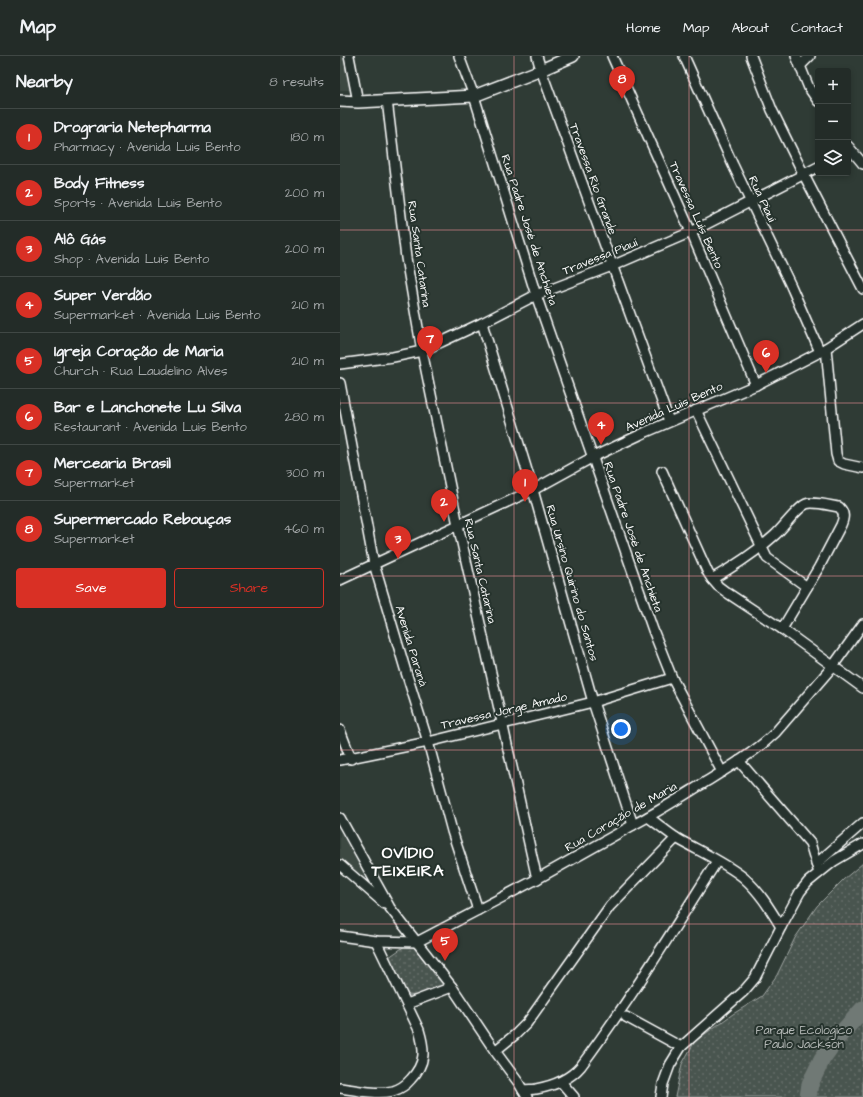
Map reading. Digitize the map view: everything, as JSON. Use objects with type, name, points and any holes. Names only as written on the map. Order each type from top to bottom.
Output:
[{"type":"street","points":[[349,56],[358,102]]},
{"type":"street","name":"Rua Padre José de Anchieta","points":[[459,56],[474,96],[536,295],[653,630],[672,678],[722,772]]},
{"type":"street","name":"Travessa Rio Grande","points":[[537,56],[669,421]]},
{"type":"street","points":[[340,101],[358,102],[474,96],[573,56]]},
{"type":"street","name":"Travessa Luís Bento","points":[[612,56],[691,232],[756,385]]},
{"type":"street","name":"Rua Piauí","points":[[684,56],[750,202],[790,286],[823,350],[838,461],[844,464],[863,468]]},
{"type":"street","points":[[751,56],[772,110],[863,289]]},
{"type":"street","points":[[796,56],[809,88],[815,97]]},
{"type":"street","points":[[800,66],[810,56]]},
{"type":"street","name":"Rua Santa Catarina","points":[[387,100],[406,258],[422,351],[458,525],[537,879]]},
{"type":"street","points":[[851,152],[863,164]]},
{"type":"street","name":"Travessa Piauí","points":[[340,364],[393,357],[422,351],[482,323],[536,295],[612,266],[691,232],[815,169]]},
{"type":"street","name":"Rua Ursino Quirino do Santos","points":[[482,323],[533,490],[593,702],[633,825]]},
{"type":"street","name":"Avenida Luis Bento","points":[[340,580],[533,490],[593,457],[669,421],[756,385],[823,350],[863,324]]},
{"type":"street","name":"Avenida Paraná","points":[[340,383],[374,564],[428,742],[452,831],[478,910]]},
{"type":"street","points":[[696,410],[767,558],[807,587]]},
{"type":"street","points":[[662,471],[712,579],[718,586],[739,602],[782,629],[863,688]]},
{"type":"street","points":[[712,579],[762,547],[777,533],[797,510],[807,503],[839,507],[844,518],[841,525],[819,567],[782,629]]},
{"type":"street","name":"Rua Coração de Maria","points":[[417,942],[537,879],[648,817],[722,772],[765,743],[833,666],[863,624]]},
{"type":"street","name":"Travessa Jorge Amado","points":[[340,760],[428,742],[593,702],[672,678]]},
{"type":"street","points":[[340,730],[351,758]]},
{"type":"street","points":[[739,761],[805,836],[812,847],[817,868]]},
{"type":"street","points":[[648,817],[676,838],[718,861],[743,877],[768,905],[781,927]]},
{"type":"street","points":[[340,818],[390,908],[452,987],[525,1094],[561,1082],[576,1072],[607,1031],[718,861]]},
{"type":"street","points":[[661,1097],[663,1084],[670,1065],[680,1047],[743,992],[755,978],[800,892],[817,868],[863,822]]},
{"type":"street","points":[[495,1051],[516,1034],[526,1023],[610,906],[676,838]]},
{"type":"street","points":[[817,868],[834,861],[863,844]]},
{"type":"street","points":[[340,865],[390,908]]},
{"type":"street","points":[[340,936],[417,942]]},
{"type":"street","points":[[340,1088],[365,1092],[392,1091],[401,1088],[408,1082],[417,1072],[422,1063],[424,1053],[422,1041],[416,1024],[376,940]]},
{"type":"street","points":[[407,1004],[452,987]]},
{"type":"street","points":[[626,1017],[680,1047]]},
{"type":"street","points":[[561,1082],[574,1097]]},
{"type":"shaded area","points":[[340,56],[344,56],[350,90],[340,90]]},
{"type":"shaded area","points":[[340,832],[372,886],[371,888],[340,858]]},
{"type":"green space","name":"Parque Ecologico Paulo Jackson","points":[[863,863],[863,1097],[675,1097],[682,1064],[695,1041],[733,1014],[762,996],[777,975],[795,938],[817,906],[844,879]]},
{"type":"green space","points":[[408,944],[413,944],[446,986],[419,996],[408,995],[402,988],[389,957]]},
{"type":"waterway","points":[[808,1097],[810,1084],[822,1059],[837,1038],[863,1009]]},
{"type":"place","name":"Supermercado Rebouças","points":[[622,99]]},
{"type":"place","name":"Mercearia Brasil","points":[[430,359]]},
{"type":"place","name":"Bar e Lanchonete Lu Silva","points":[[766,373]]},
{"type":"place","name":"Super Verdão","points":[[601,445]]},
{"type":"place","name":"Drograria Netepharma","points":[[525,502]]},
{"type":"place","name":"Body Fitness","points":[[444,522]]},
{"type":"place","name":"Alô Gás","points":[[398,559]]},
{"type":"place","name":"Igreja Coração de Maria","points":[[445,961]]},
{"type":"district","name":"OVÍDIO TEIXEIRA","points":[[408,862]]}]
